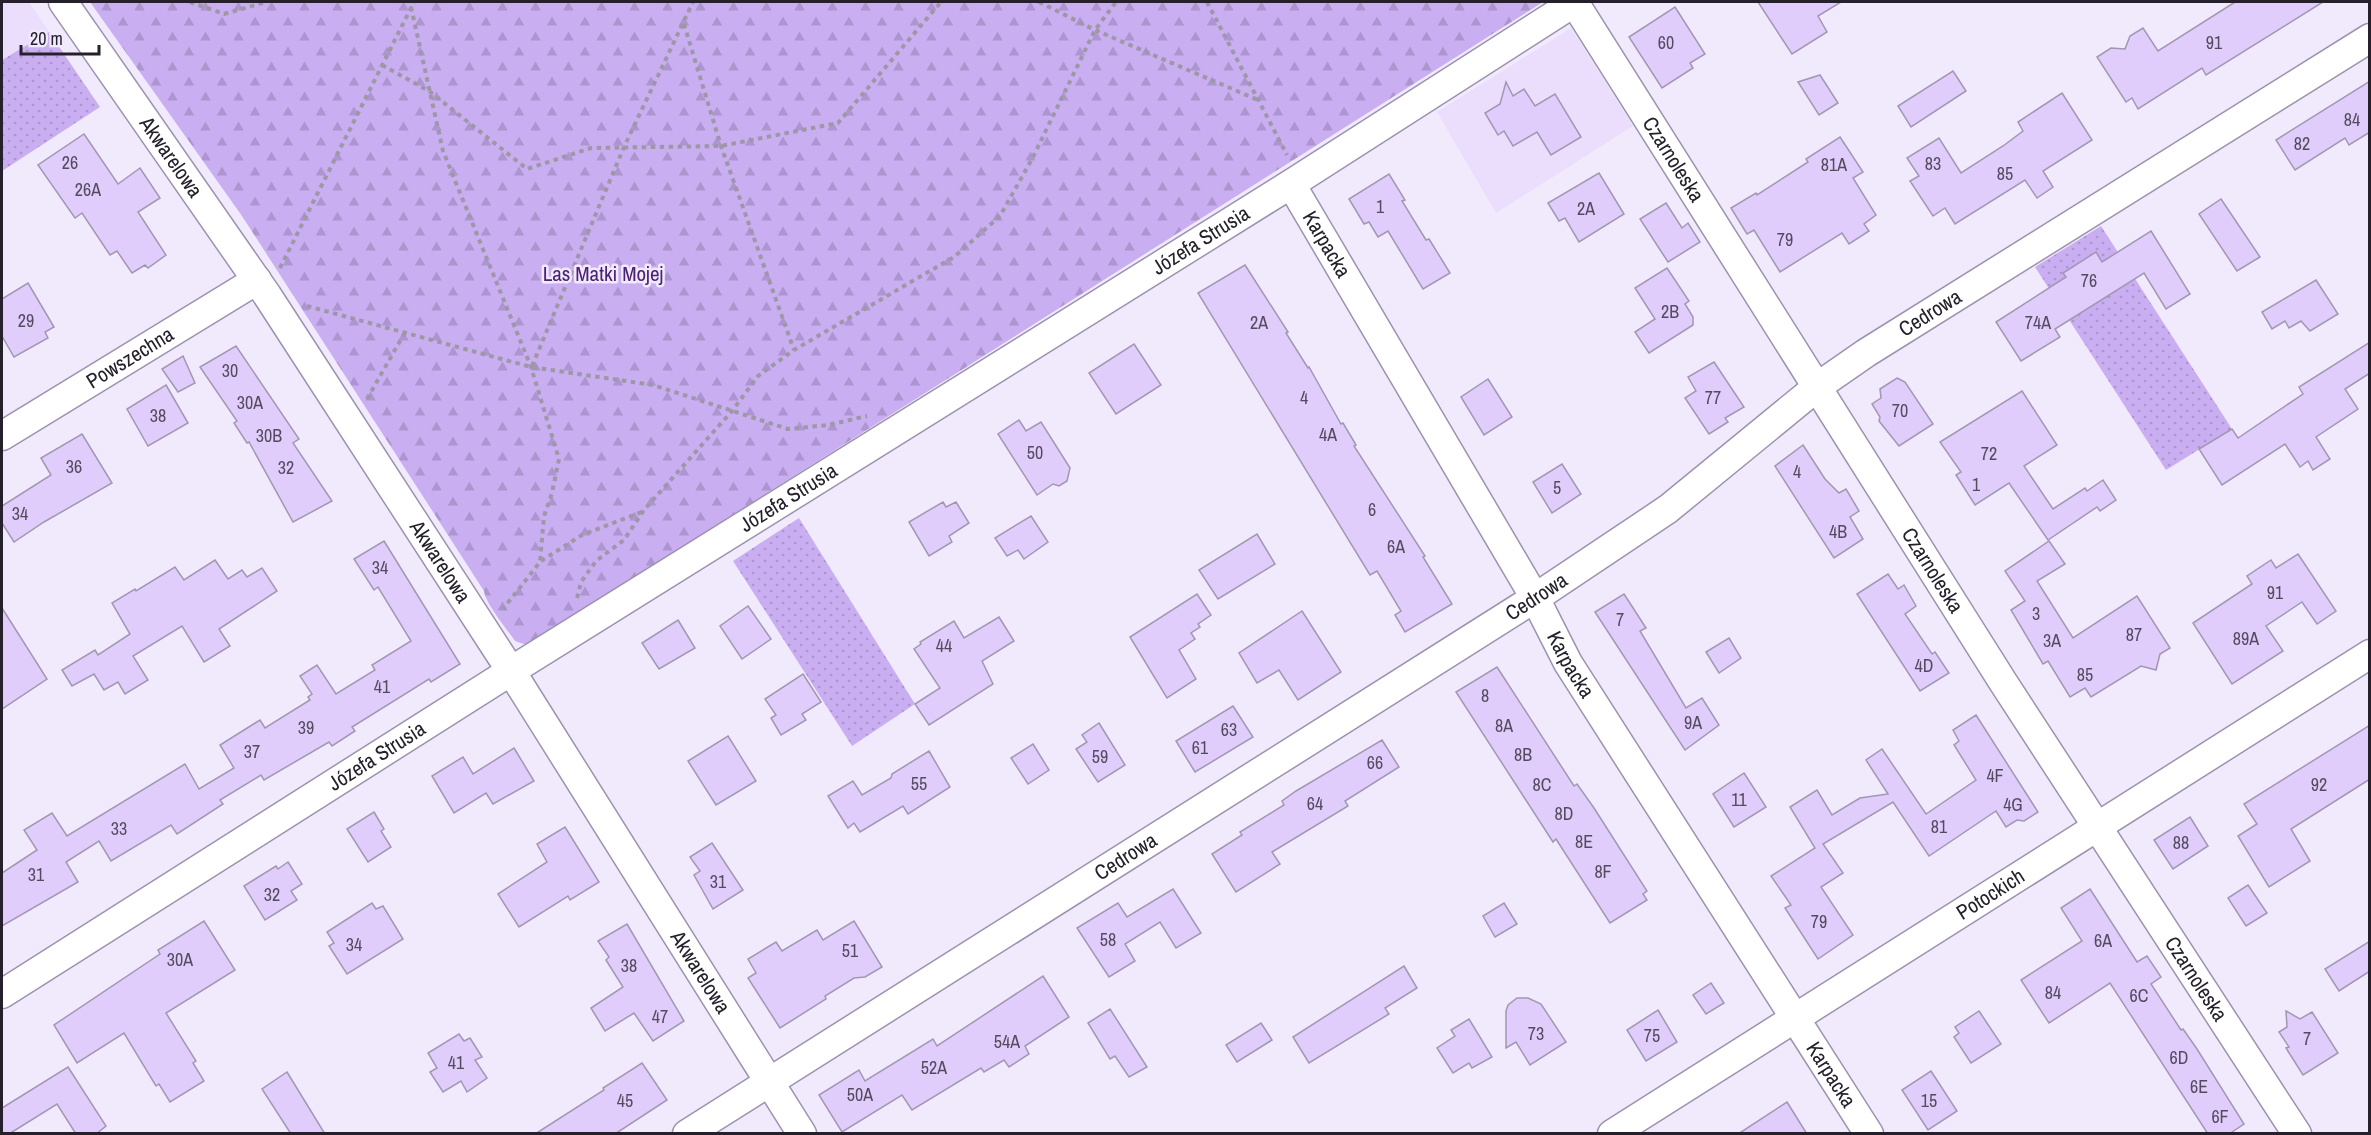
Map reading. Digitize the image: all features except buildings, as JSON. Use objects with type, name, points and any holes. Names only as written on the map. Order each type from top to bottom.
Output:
[{"type":"street","name":"Akwarelowa","points":[[63,2],[267,279],[802,1134]]},
{"type":"street","name":"Józefa Strusia","points":[[2,994],[511,671],[1292,184],[1574,2]]},
{"type":"street","name":"Czarnoleska","points":[[1574,2],[1817,387],[2297,1134]]},
{"type":"street","name":"Cedrowa","points":[[687,1134],[1535,598],[1668,509],[1817,387],[1866,353],[2370,38]]},
{"type":"street","name":"Karpacka","points":[[1292,184],[1535,598],[1568,663],[1869,1134]]},
{"type":"street","name":"Powszechna","points":[[2,436],[267,279]]},
{"type":"street","name":"Potockich","points":[[1612,1134],[2370,654]]},
{"type":"path","points":[[190,2],[224,14],[266,2]]},
{"type":"path","points":[[267,279],[414,2]]},
{"type":"path","points":[[531,367],[624,147],[693,2]]},
{"type":"path","points":[[382,64],[429,91],[527,169],[591,148],[721,146],[838,123],[941,2]]},
{"type":"path","points":[[1040,2],[1095,30],[1258,100]]},
{"type":"path","points":[[576,602],[581,582],[596,561],[624,540],[644,510],[732,411],[758,376],[794,350],[954,257],[1000,216],[1032,159],[1095,30],[1116,2]]},
{"type":"path","points":[[1207,2],[1292,165],[1292,184]]},
{"type":"path","points":[[411,8],[443,151],[531,367],[559,459],[552,493],[544,516],[540,562]]},
{"type":"path","points":[[684,24],[721,146],[794,350]]},
{"type":"path","points":[[303,305],[531,367],[653,385],[788,429],[828,425],[876,415]]},
{"type":"path","points":[[366,400],[404,334]]},
{"type":"path","points":[[502,611],[540,562],[582,536],[644,510]]},
{"type":"shaded area","points":[[2,2],[29,2],[49,32],[2,60]]},
{"type":"shaded area","points":[[1571,28],[1633,126],[1496,213],[1437,112]]},
{"type":"green space","name":"Las Matki Mojej","points":[[90,2],[1543,2],[527,645],[515,641],[497,616],[484,591],[242,216]]},
{"type":"green space","points":[[49,32],[100,107],[2,171],[2,60]]},
{"type":"green space","points":[[2101,226],[2232,429],[2166,470],[2035,267]]},
{"type":"green space","points":[[799,518],[915,704],[852,746],[733,561]]}]
